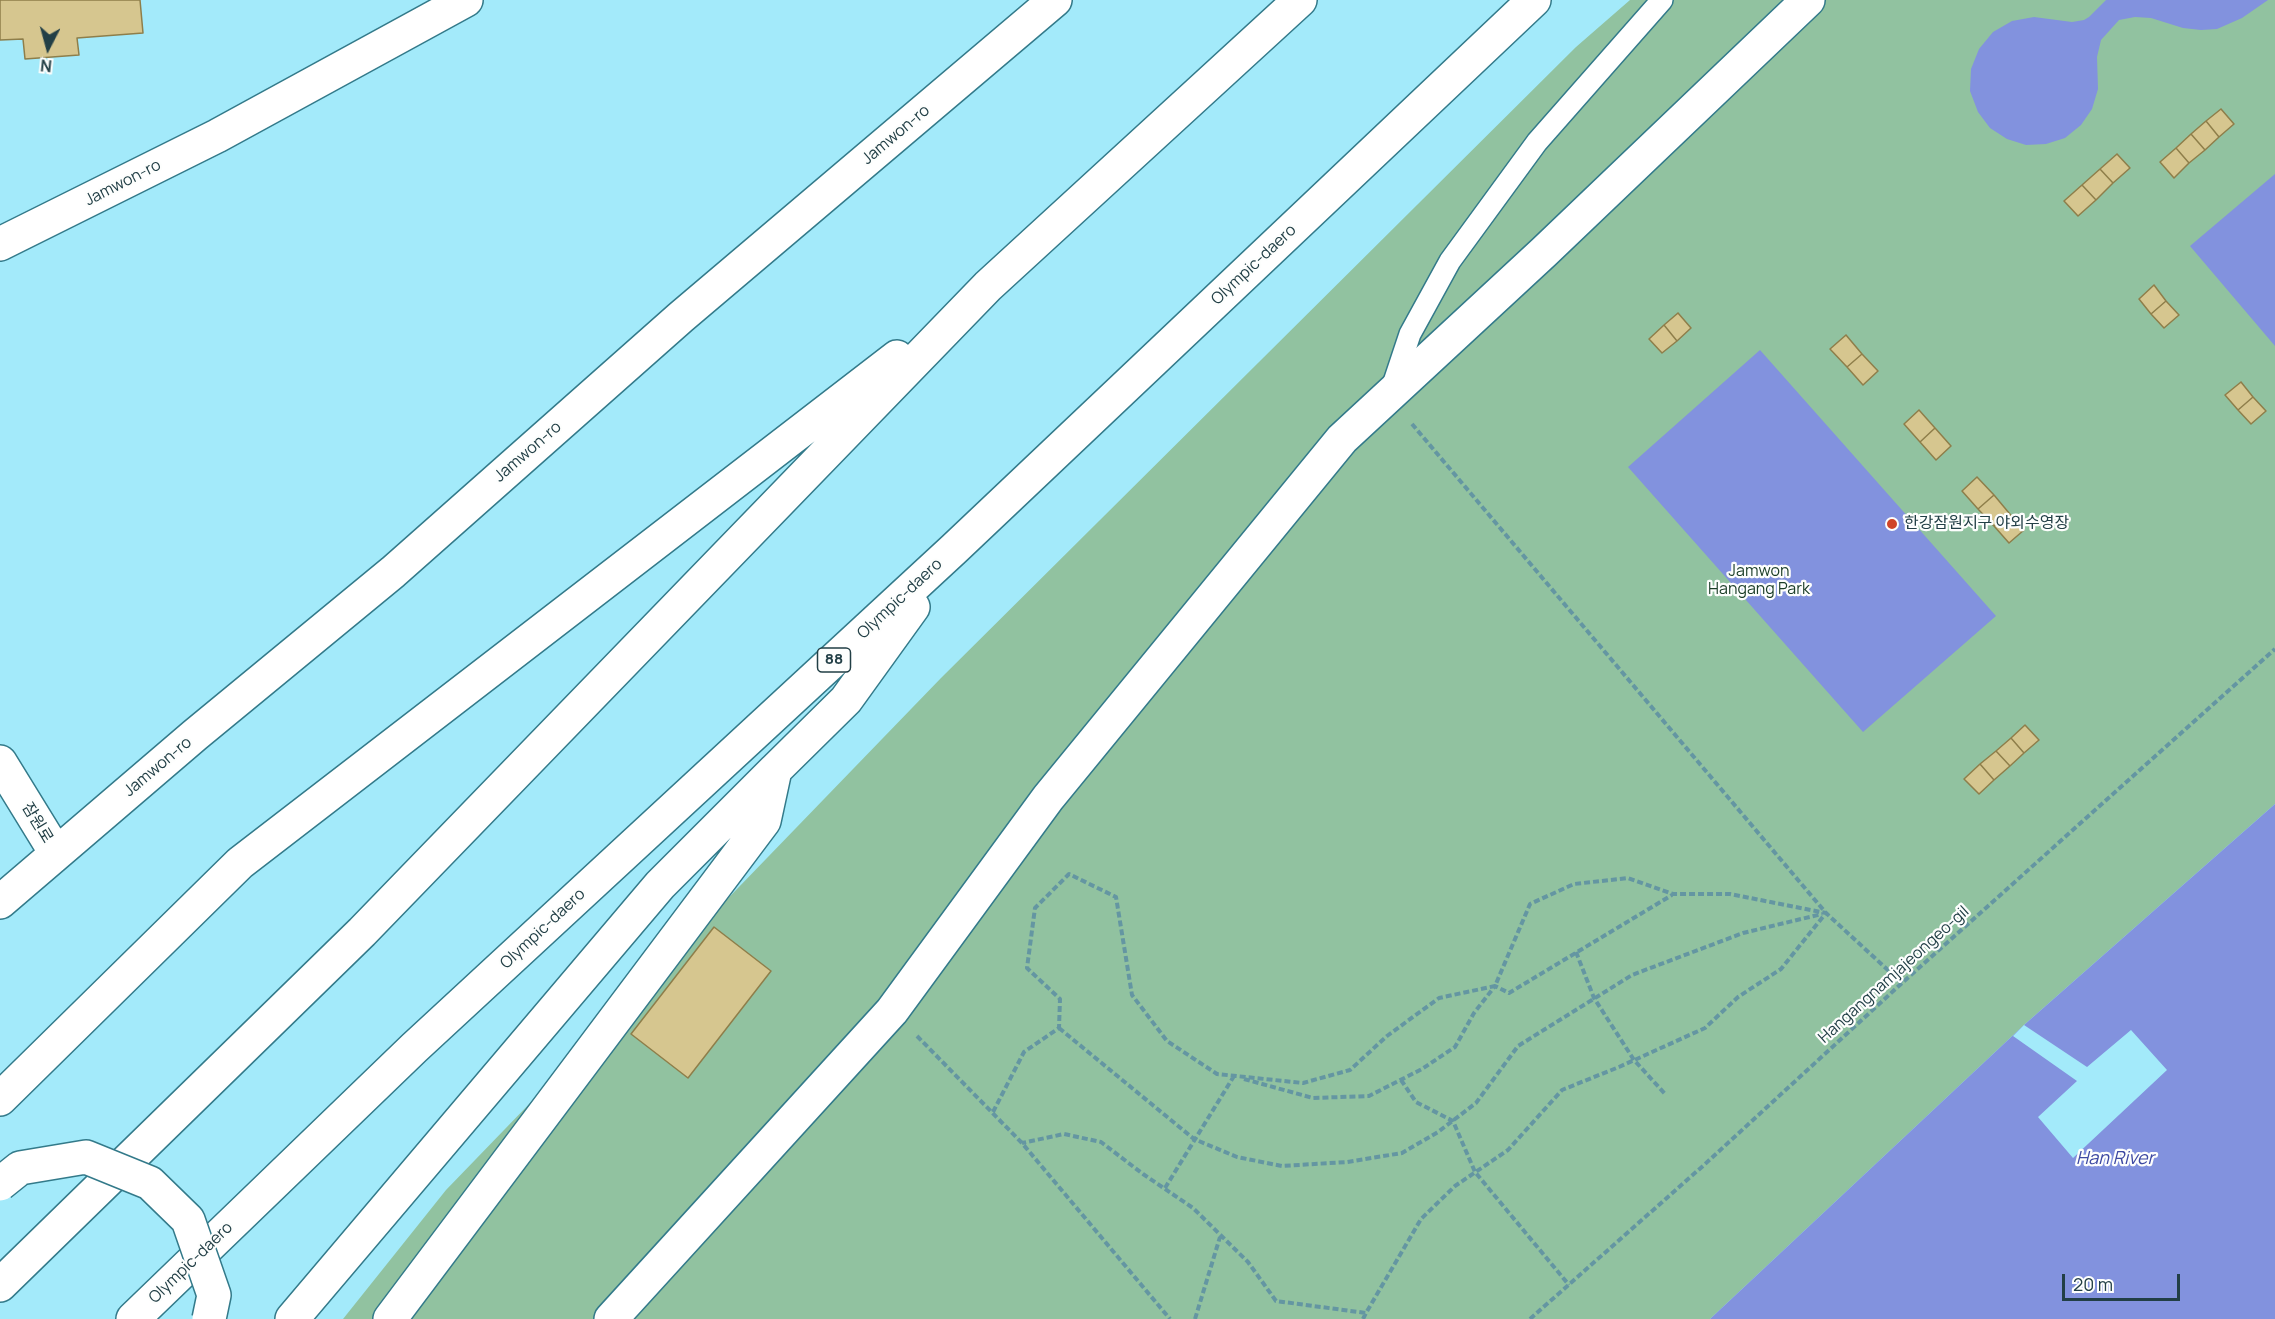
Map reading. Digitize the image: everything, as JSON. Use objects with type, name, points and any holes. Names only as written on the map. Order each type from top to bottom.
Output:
[{"type":"main road","name":"Jamwon-ro","points":[[0,902],[393,572],[681,317],[1055,0]]},
{"type":"main road","points":[[0,1285],[362,933],[988,286],[1300,0]]},
{"type":"main road","name":"Olympic-daero","points":[[134,1319],[414,1048],[954,549],[1534,0]]},
{"type":"main road","points":[[611,1319],[892,1011],[1055,789],[1342,439],[1544,252],[1808,0]]},
{"type":"main road","name":"Jamwon-ro","points":[[0,244],[217,136],[450,4]]},
{"type":"main road","points":[[0,1099],[240,863],[988,286]]},
{"type":"main road","points":[[292,1319],[660,885],[846,700],[954,549]]},
{"type":"main road","name":"잠원로","points":[[0,762],[56,853]]},
{"type":"main road","points":[[390,1319],[764,821],[776,770]]},
{"type":"main road","points":[[0,1184],[20,1168],[86,1157],[150,1183],[188,1220],[214,1295],[209,1319]]},
{"type":"lane","points":[[1389,397],[1410,334],[1450,261],[1537,142],[1662,0]]},
{"type":"path","points":[[1389,397],[1826,913],[1902,983]]},
{"type":"path","name":"Hangangnamjajeongeo-gil","points":[[1530,1319],[2275,650]]},
{"type":"path","points":[[1059,1028],[1060,999],[1027,968],[1035,908],[1069,874],[1116,897],[1132,995],[1167,1041],[1217,1074],[1303,1083],[1350,1070],[1387,1036],[1439,998],[1495,986],[1509,993],[1673,894]]},
{"type":"path","points":[[1233,1076],[1313,1098],[1369,1096],[1422,1069],[1455,1047],[1474,1014],[1495,986],[1530,904],[1574,884],[1628,878],[1673,894],[1730,894],[1826,913]]},
{"type":"path","points":[[1059,1028],[1194,1139],[1237,1157],[1282,1166],[1347,1162],[1402,1154],[1476,1103],[1518,1046],[1632,975],[1743,933],[1826,913]]},
{"type":"path","points":[[1364,1319],[1421,1219],[1455,1186],[1508,1150],[1562,1090],[1705,1028],[1738,997],[1781,969],[1826,913]]},
{"type":"path","points":[[1576,952],[1594,998],[1634,1060],[1666,1095]]},
{"type":"path","points":[[892,1011],[1022,1143],[1170,1319]]},
{"type":"path","points":[[993,1113],[1024,1052],[1059,1028]]},
{"type":"path","points":[[1165,1188],[1233,1076]]},
{"type":"path","points":[[1401,1080],[1416,1102],[1453,1121],[1475,1172],[1569,1285]]},
{"type":"path","points":[[1022,1143],[1064,1134],[1101,1142],[1193,1208],[1248,1262],[1276,1301],[1366,1312]]},
{"type":"path","points":[[1195,1319],[1220,1237]]},
{"type":"green space","name":"Jamwon Hangang Park","points":[[1630,0],[2275,0],[2275,804],[2024,1025],[1710,1319],[343,1319],[446,1190],[941,678],[1576,47]]},
{"type":"water","points":[[2106,0],[2268,0],[2242,18],[2217,29],[2183,28],[2151,18],[2135,17],[2119,20],[2101,40],[2097,57],[2098,89],[2092,109],[2081,125],[2065,138],[2046,144],[2026,145],[2007,139],[1990,128],[1978,112],[1970,91],[1971,69],[1979,49],[1993,32],[2012,21],[2034,17],[2072,22],[2084,20]]},
{"type":"water","points":[[2275,174],[2275,346],[2190,246]]},
{"type":"water","points":[[1760,350],[1996,616],[1863,732],[1628,467]]},
{"type":"water","name":"Han River","points":[[2275,804],[2275,1319],[1710,1319],[2024,1025]]},
{"type":"pier","points":[[2024,1025],[2087,1067],[2131,1030],[2167,1070],[2073,1158],[2038,1117],[2077,1081],[2013,1036]]},
{"type":"building","points":[[0,0],[140,0],[143,33],[77,38],[79,55],[25,59],[23,39],[0,40]]},
{"type":"building","points":[[2221,109],[2234,124],[2219,137],[2206,121]]},
{"type":"building","points":[[2206,121],[2219,137],[2205,150],[2191,134]]},
{"type":"building","points":[[2191,134],[2205,150],[2189,163],[2176,148]]},
{"type":"building","points":[[2176,148],[2189,163],[2174,178],[2160,162]]},
{"type":"building","points":[[2117,154],[2130,168],[2113,183],[2100,169]]},
{"type":"building","points":[[2100,169],[2113,183],[2096,200],[2082,185]]},
{"type":"building","points":[[2082,185],[2096,200],[2078,216],[2064,201]]},
{"type":"building","points":[[2154,285],[2166,301],[2151,314],[2139,299]]},
{"type":"building","points":[[2166,301],[2179,315],[2164,328],[2151,314]]},
{"type":"building","points":[[1678,313],[1691,328],[1677,341],[1664,325]]},
{"type":"building","points":[[1664,325],[1677,341],[1662,353],[1649,339]]},
{"type":"building","points":[[1846,335],[1862,354],[1847,367],[1830,349]]},
{"type":"building","points":[[1862,354],[1878,371],[1863,385],[1847,367]]},
{"type":"building","points":[[2241,382],[2253,397],[2238,410],[2225,395]]},
{"type":"building","points":[[2253,397],[2266,411],[2251,424],[2238,410]]},
{"type":"building","points":[[1919,410],[1935,428],[1920,442],[1904,424]]},
{"type":"building","points":[[1935,428],[1951,446],[1936,460],[1920,442]]},
{"type":"building","points":[[1977,477],[1994,495],[1978,509],[1962,491]]},
{"type":"building","points":[[1994,495],[2009,513],[1994,526],[1978,509]]},
{"type":"building","points":[[2009,513],[2024,530],[2009,543],[1994,526]]},
{"type":"building","points":[[2025,725],[2039,740],[2024,753],[2011,738]]},
{"type":"building","points":[[2011,738],[2024,753],[2010,766],[1996,751]]},
{"type":"building","points":[[1996,751],[2010,766],[1994,780],[1980,764]]},
{"type":"building","points":[[1980,764],[1994,780],[1979,794],[1964,779]]},
{"type":"building","points":[[714,927],[771,971],[688,1078],[631,1034]]},
{"type":"place","name":"한강잠원지구 야외수영장","points":[[1892,524]]}]
